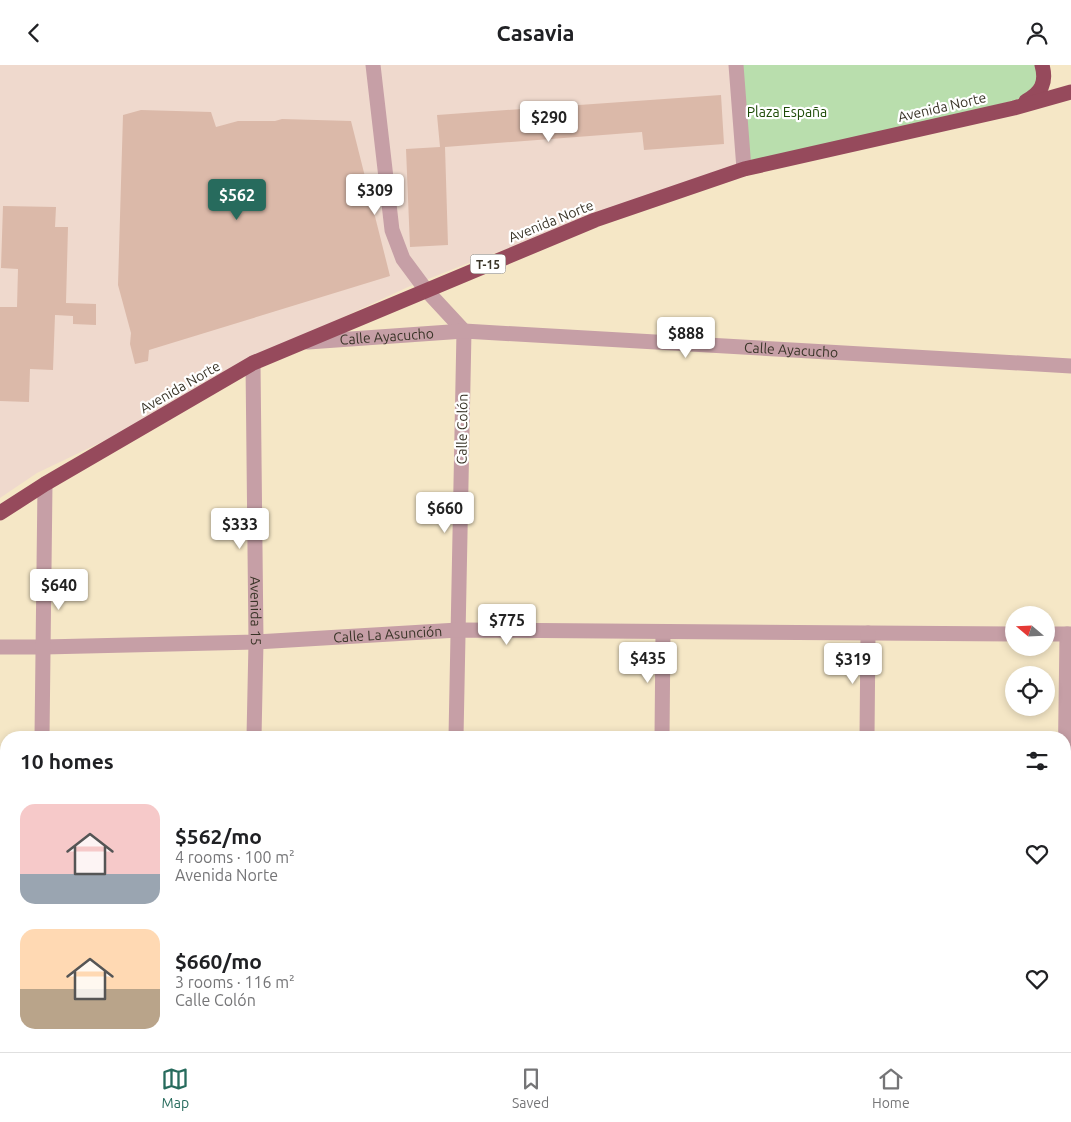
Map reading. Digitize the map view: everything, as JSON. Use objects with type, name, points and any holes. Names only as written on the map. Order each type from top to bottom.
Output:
[{"type":"highway","name":"T-15","points":[[1014,108],[1041,90],[1044,73],[1042,65]]},
{"type":"highway","name":"Avenida Norte","points":[[0,513],[45,484],[253,363],[596,220],[744,169],[1014,108],[1071,92]]},
{"type":"street","points":[[373,65],[392,230],[403,259],[426,290],[464,331]]},
{"type":"street","points":[[736,65],[744,169]]},
{"type":"street","name":"Calle Ayacucho","points":[[301,342],[464,331],[1071,366]]},
{"type":"street","name":"Calle Colón","points":[[456,731],[464,331]]},
{"type":"street","name":"Avenida 15","points":[[253,363],[256,642],[254,731]]},
{"type":"street","points":[[42,731],[45,484]]},
{"type":"street","name":"Calle La Asunción","points":[[0,647],[256,642],[458,630],[1005,634]]},
{"type":"street","points":[[662,731],[664,632]]},
{"type":"street","points":[[867,731],[868,633]]},
{"type":"street","points":[[1055,634],[1069,634],[1066,731]]},
{"type":"shaded area","points":[[0,65],[730,65],[738,179],[577,224],[481,258],[408,287],[309,333],[154,417],[37,473],[0,498]]},
{"type":"green space","name":"Plaza España","points":[[736,65],[1042,65],[1036,95],[744,169]]},
{"type":"building","points":[[721,95],[724,144],[644,150],[642,132],[445,147],[448,245],[410,247],[406,149],[440,147],[437,115]]},
{"type":"building","points":[[141,110],[211,112],[216,127],[238,121],[275,121],[282,119],[351,121],[390,276],[149,350],[148,361],[135,364],[130,344],[131,333],[118,285],[123,115]]},
{"type":"building","points":[[3,206],[56,207],[55,227],[68,227],[66,303],[96,304],[96,325],[73,324],[73,316],[55,315],[53,370],[30,369],[29,402],[0,401],[0,307],[17,307],[18,269],[1,268]]}]
